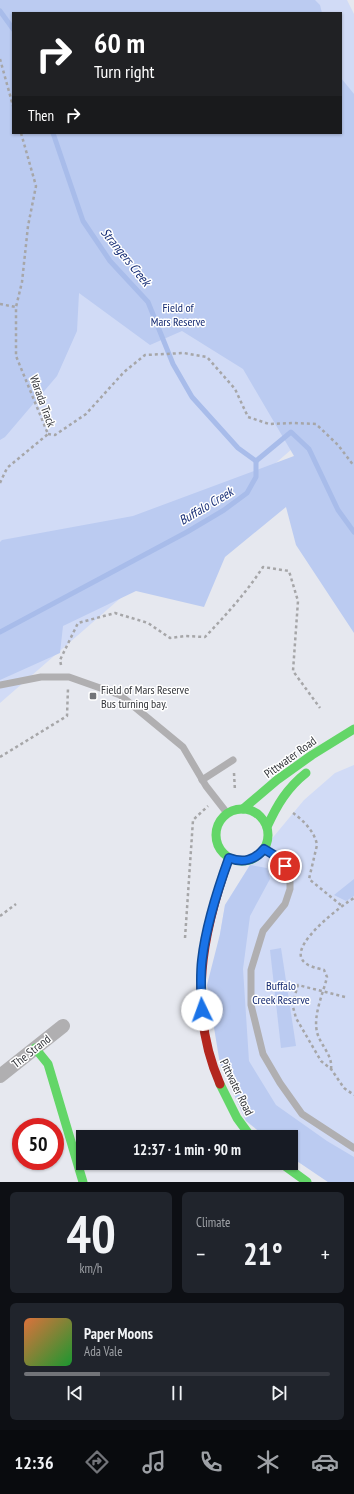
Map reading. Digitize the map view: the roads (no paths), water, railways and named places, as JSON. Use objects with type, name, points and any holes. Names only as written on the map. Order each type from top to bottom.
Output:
[{"type":"main road","name":"Pittwater Road","points":[[243,809],[277,780],[312,755],[354,729]]},
{"type":"main road","name":"Pittwater Road","points":[[267,826],[278,803],[293,782],[315,766]]},
{"type":"main road","points":[[235,810],[250,810],[263,820],[267,826],[268,834],[267,842],[259,855],[252,859],[236,861],[229,858],[218,847],[216,840],[218,824],[228,813],[235,810]]},
{"type":"main road","name":"Pittwater Road","points":[[229,858],[210,920],[202,960],[202,1010],[210,1060],[219,1083],[238,1120],[246,1130]]},
{"type":"main road","points":[[35,1048],[48,1064],[83,1182]]},
{"type":"main road","points":[[291,1170],[307,1182]]},
{"type":"street","name":"The Strand","points":[[0,1076],[62,1026]]},
{"type":"lane","points":[[0,685],[41,677],[66,677],[120,695],[183,747],[206,786],[228,813]]},
{"type":"lane","points":[[202,780],[233,760]]},
{"type":"lane","points":[[264,849],[279,858],[290,874],[290,889],[285,904],[263,932],[251,970],[251,1005],[263,1054],[280,1083],[302,1114],[354,1148]]},
{"type":"waterway","name":"Strangers Creek","points":[[0,11],[12,28]]},
{"type":"waterway","name":"Strangers Creek","points":[[53,134],[83,221],[110,261],[148,302],[173,364],[192,397],[238,448],[256,461]]},
{"type":"waterway","name":"Buffalo Creek","points":[[256,461],[291,432],[309,449],[338,510],[354,532]]},
{"type":"waterway","name":"Buffalo Creek","points":[[0,632],[187,532],[224,510],[247,493],[256,477],[256,461]]},
{"type":"place","name":"Field of Mars Reserve Bus turning bay.","points":[[93,696]]},
{"type":"park label","name":"Field of Mars Reserve","points":[[178,314]]},
{"type":"park label","name":"Buffalo Creek Reserve","points":[[281,992]]}]
